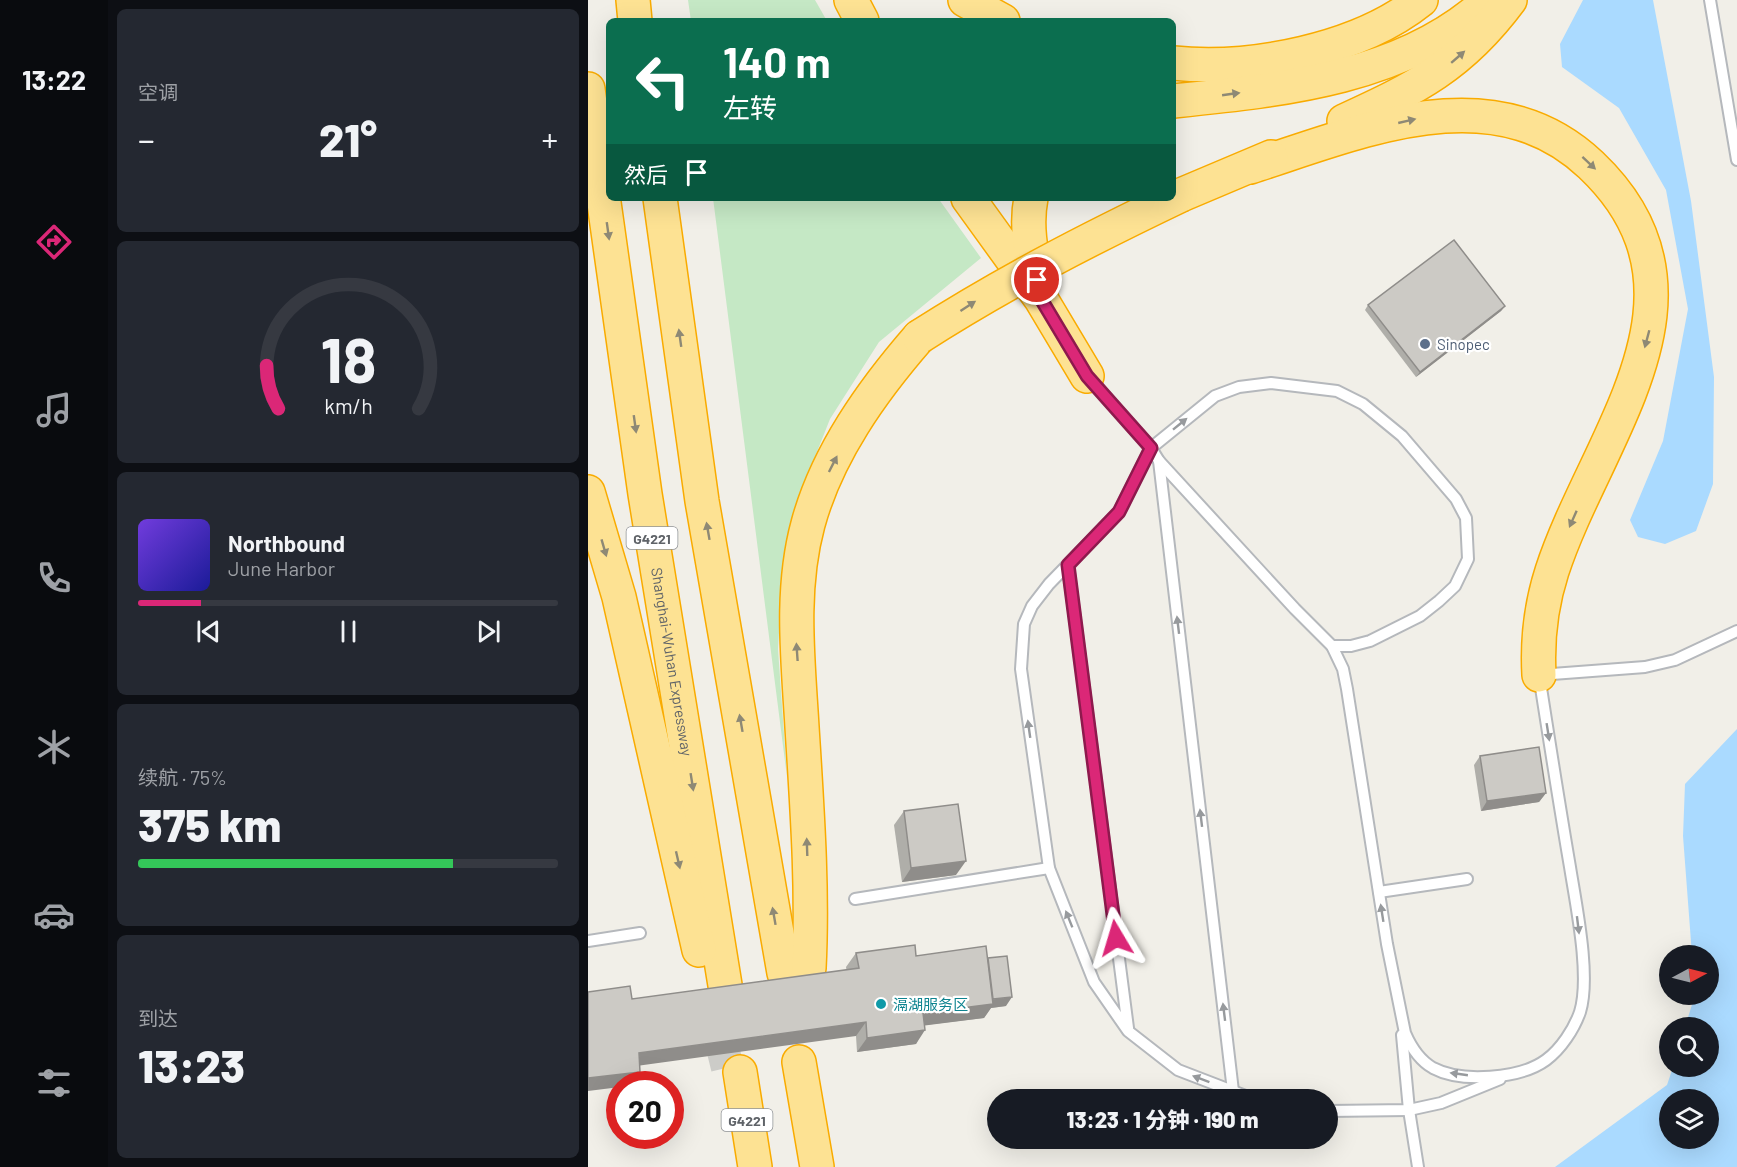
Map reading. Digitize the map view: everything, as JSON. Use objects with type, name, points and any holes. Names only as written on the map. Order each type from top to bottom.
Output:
[{"type":"highway","points":[[633,0],[635,18]]},
{"type":"highway","points":[[851,0],[860,18]]},
{"type":"highway","points":[[965,0],[998,18]]},
{"type":"highway","points":[[1176,63],[1249,62],[1350,40],[1400,17],[1421,0]]},
{"type":"highway","points":[[1176,101],[1313,83],[1362,70],[1427,43],[1468,20],[1490,0]]},
{"type":"highway","points":[[1176,197],[1250,167],[1396,97],[1442,71],[1479,38],[1510,0]]},
{"type":"highway","name":"Shanghai-Wuhan Expressway","points":[[588,89],[717,986],[619,597],[588,492]]},
{"type":"highway","points":[[1250,167],[1361,132],[1420,118],[1448,114],[1496,117],[1540,131],[1574,149],[1606,179],[1630,213],[1645,253],[1652,296],[1649,333],[1631,392],[1571,522],[1552,572],[1538,644],[1539,675]]},
{"type":"highway","points":[[660,201],[702,501],[796,971],[804,757],[796,628],[799,565],[808,522],[826,478],[858,415],[891,369],[919,338],[992,291],[1077,245],[1169,201]]},
{"type":"highway","points":[[970,201],[1041,299],[1087,376]]},
{"type":"highway","points":[[1031,201],[1029,243],[1041,299]]},
{"type":"highway","points":[[803,1061],[807,1108],[817,1167]]},
{"type":"highway","name":"G4221","points":[[751,1167],[734,1073],[755,1167]]},
{"type":"lane","points":[[1710,0],[1737,160]]},
{"type":"lane","points":[[1087,376],[1151,448],[1159,461],[1294,609],[1332,646],[1342,669],[1347,689],[1379,892],[1401,1014],[1410,1047],[1432,1067],[1443,1072],[1470,1076],[1515,1074]]},
{"type":"lane","points":[[1228,1089],[1178,1070],[1128,1031],[1094,982],[1049,868],[1021,669],[1024,624],[1032,606],[1119,512],[1151,448],[1215,396],[1239,387],[1271,383],[1337,391],[1363,404],[1402,436],[1456,499],[1466,518],[1468,559],[1455,586],[1420,616],[1370,641],[1351,646],[1332,646]]},
{"type":"lane","points":[[1159,461],[1233,1089]]},
{"type":"lane","points":[[1068,565],[1128,1031]]},
{"type":"lane","points":[[1338,1110],[1409,1110],[1441,1103],[1545,1060],[1563,1043],[1580,1011],[1583,974],[1579,926],[1539,675],[1645,667],[1675,660],[1737,631]]},
{"type":"lane","points":[[855,899],[1049,868]]},
{"type":"lane","points":[[1379,892],[1467,879]]},
{"type":"lane","points":[[588,941],[640,933]]},
{"type":"lane","points":[[1401,1014],[1409,1110],[1418,1167]]},
{"type":"green space","points":[[688,0],[815,0],[825,18],[691,18]]},
{"type":"green space","points":[[713,201],[940,201],[981,258],[879,342],[830,419],[799,497],[783,566],[778,649],[787,777]]},
{"type":"water","points":[[1583,0],[1653,0],[1691,201],[1714,377],[1713,484],[1696,531],[1665,544],[1638,537],[1630,520],[1663,441],[1688,309],[1666,190],[1619,108],[1562,67],[1560,44]]},
{"type":"water","points":[[1737,729],[1737,1167],[1555,1167],[1659,1091],[1659,1149],[1719,1149],[1719,1089],[1662,1089],[1667,1085],[1670,1077],[1719,1077],[1719,1017],[1688,1017],[1692,1005],[1719,1005],[1719,945],[1691,945],[1683,836],[1685,784]]},
{"type":"building","name":"Sinopec","points":[[1454,240],[1505,306],[1420,372],[1368,305]]},
{"type":"building","points":[[1539,747],[1546,793],[1487,801],[1480,756]]},
{"type":"building","points":[[958,804],[966,861],[911,868],[904,811]]},
{"type":"building","points":[[915,945],[916,956],[986,946],[993,1004],[923,1013],[925,1030],[867,1038],[866,1022],[639,1053],[640,1071],[606,1071],[606,1076],[588,1078],[588,992],[630,986],[632,999],[859,968],[856,953]]},
{"type":"building","points":[[1007,956],[1012,997],[993,999],[988,958]]},
{"type":"tunnel","points":[[708,988],[729,1074]]},
{"type":"place","name":"Sinopec","points":[[1425,344]]},
{"type":"place","name":"滆湖服务区","points":[[881,1004]]},
{"type":"route","points":[[1037,280],[1041,299],[1087,376],[1151,448],[1119,512],[1068,565],[1116,938]]}]
